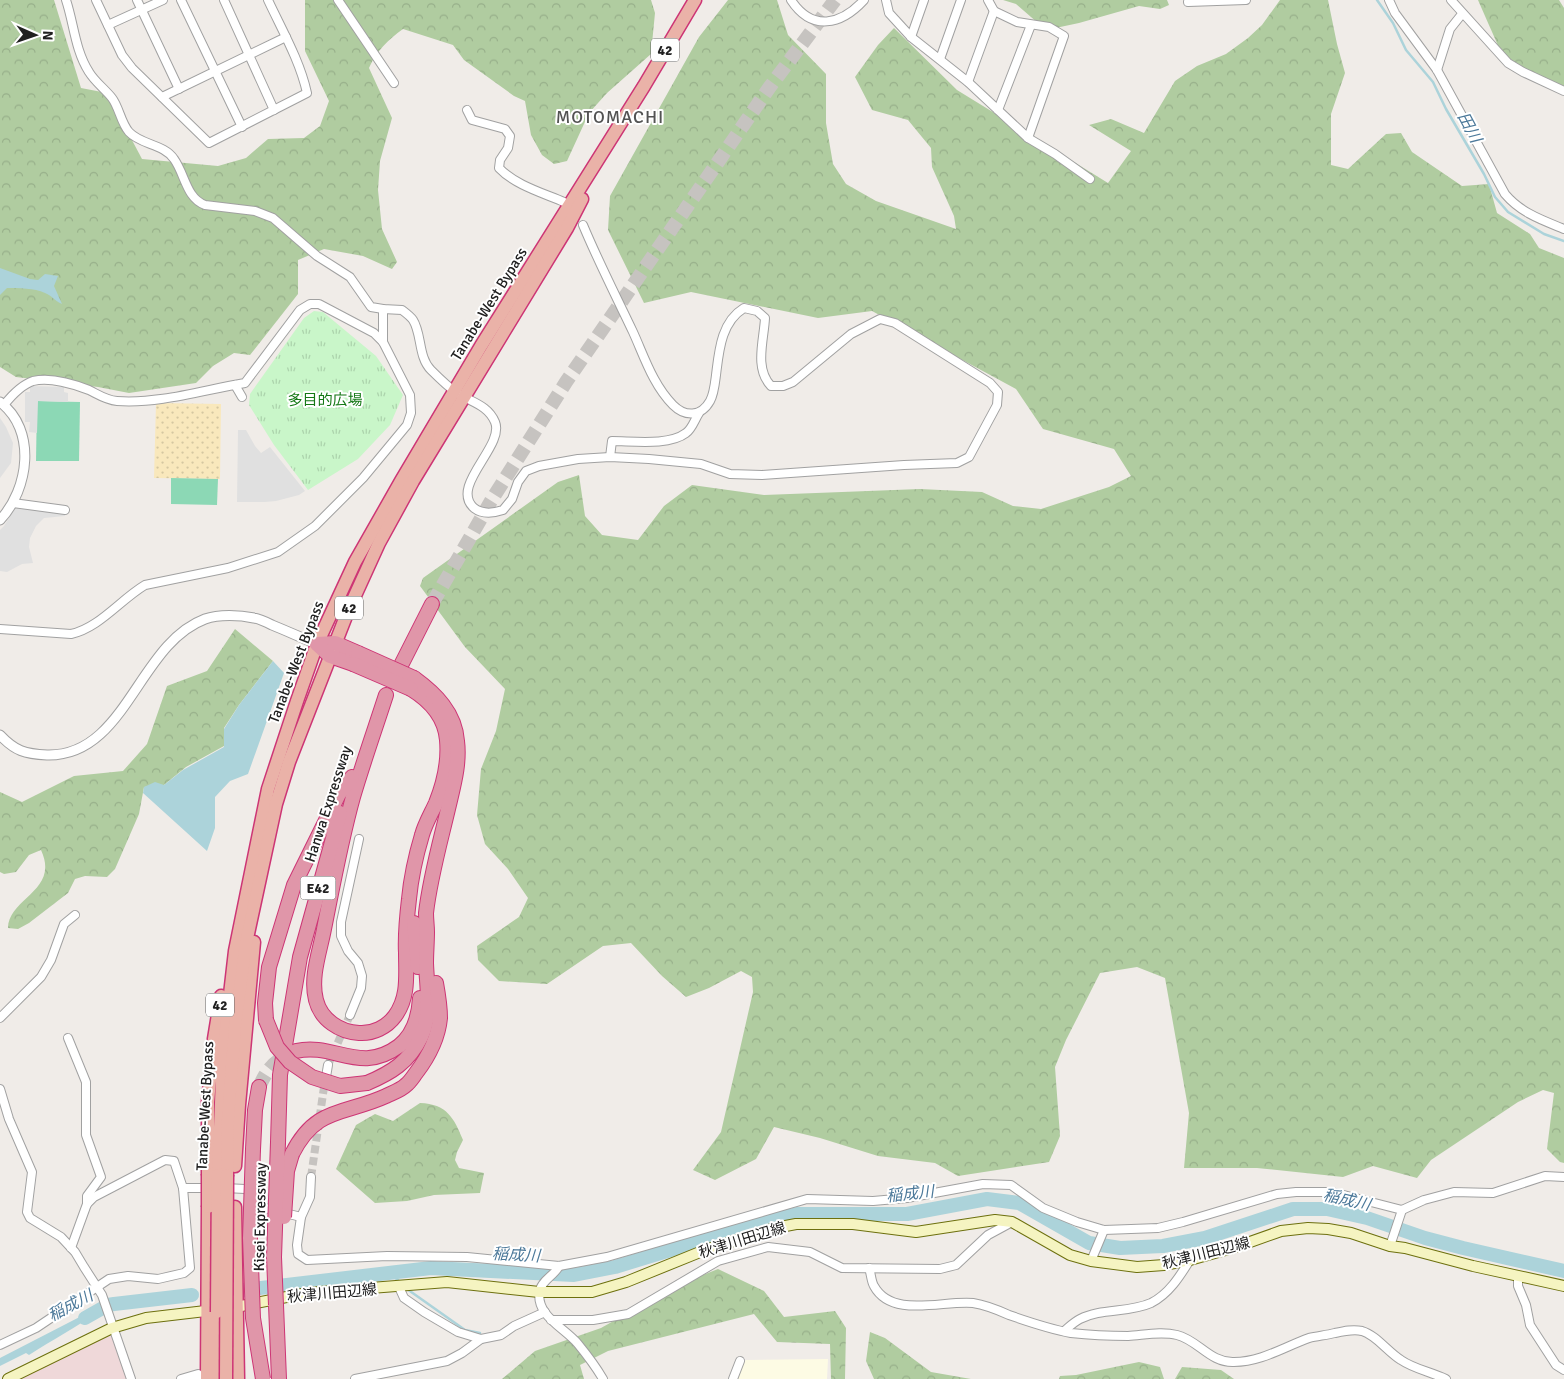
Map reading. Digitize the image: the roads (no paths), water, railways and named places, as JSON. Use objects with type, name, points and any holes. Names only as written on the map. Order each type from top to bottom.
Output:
[{"type":"highway","name":"Tanabe-West Bypass","points":[[222,1175],[240,1096],[263,860],[276,804],[290,762],[348,610],[379,543],[460,394],[481,346],[635,100],[695,0]]},
{"type":"highway","name":"Tanabe-West Bypass","points":[[221,1309],[222,1175],[220,1100],[229,998],[235,952],[268,789],[317,644],[355,562],[401,481],[460,394]]},
{"type":"highway","name":"Hanwa Expressway","points":[[289,1053],[303,942],[332,838],[352,777],[386,695],[432,604]]},
{"type":"highway","points":[[317,644],[356,658],[430,690],[444,704],[454,723],[458,741],[457,764],[433,872],[426,915],[428,1019],[413,1052],[402,1064],[388,1074],[368,1083],[340,1086],[312,1077],[290,1062],[277,1047],[266,1020],[265,1004],[270,967],[294,885],[339,794],[352,777]]},
{"type":"highway","points":[[386,695],[353,796],[338,856],[314,975],[315,998],[318,1007],[328,1020],[343,1030],[364,1033],[375,1031],[385,1026],[395,1016],[404,1001],[407,979],[406,952],[409,898],[422,834],[442,788],[447,767],[447,737],[441,720],[433,706],[412,683]]},
{"type":"highway","points":[[289,1053],[303,1049],[319,1050],[352,1058],[374,1058],[390,1052],[402,1043],[413,1030],[419,1012],[420,991],[414,904],[432,813]]},
{"type":"highway","points":[[276,1305],[281,1272],[287,1171],[298,1141],[308,1128],[322,1118],[385,1097],[407,1085],[428,1058],[436,1037],[440,1016],[438,993],[427,933]]},
{"type":"highway","name":"Kisei Expressway","points":[[279,1379],[274,1257],[280,1075],[289,1053]]},
{"type":"highway","points":[[259,1087],[255,1110],[250,1238],[253,1318],[263,1379]]},
{"type":"highway","name":"42","points":[[222,1175],[208,1207],[221,1309],[226,1379]]},
{"type":"highway","name":"42","points":[[207,1379],[221,1309],[235,1207],[222,1175]]},
{"type":"highway","name":"42","points":[[221,1309],[236,1328],[238,1379]]},
{"type":"highway","name":"42","points":[[217,1379],[221,1309]]},
{"type":"main road","name":"秋津川田辺線","points":[[8,1379],[112,1328],[146,1318],[221,1309],[307,1293],[447,1282],[592,1292],[626,1282],[705,1250],[775,1228],[796,1224],[853,1224],[916,1232],[995,1220],[1012,1222],[1070,1255],[1093,1257],[1137,1268],[1190,1260],[1236,1247],[1281,1231],[1308,1228],[1328,1229],[1351,1232],[1473,1266],[1564,1286]]},
{"type":"street","points":[[66,0],[81,58],[90,75],[113,98],[128,132],[165,150],[174,158],[192,195],[198,202],[205,205],[255,211],[273,218],[317,256],[350,277],[371,307],[402,310],[413,321],[423,354],[430,369],[460,394],[483,406],[491,415],[496,424],[495,437],[470,480],[468,491],[469,503],[475,509],[484,513],[503,510],[512,499],[518,482],[526,472],[539,466],[578,459],[610,457],[701,464],[730,474],[762,475],[956,463],[969,457],[997,406],[998,392],[990,383],[934,346],[895,323],[880,319],[851,334],[793,382],[783,386],[771,386],[762,371],[762,347],[766,318],[757,311],[744,308],[732,317],[726,329],[718,353],[711,400],[699,413],[688,432],[676,439],[612,441],[610,457]]},
{"type":"street","points":[[96,0],[122,55],[132,68],[209,143],[307,93],[286,38],[268,0]]},
{"type":"street","points":[[137,0],[179,89]]},
{"type":"street","points":[[108,25],[163,0]]},
{"type":"street","points":[[182,0],[242,127]]},
{"type":"street","points":[[224,0],[274,110]]},
{"type":"street","points":[[338,0],[394,83]]},
{"type":"street","points":[[791,0],[809,19],[824,22],[848,15],[864,0]]},
{"type":"street","points":[[886,0],[889,13],[911,37],[968,82],[1028,138],[1055,154],[1090,179]]},
{"type":"street","points":[[911,37],[924,0]]},
{"type":"street","points":[[940,60],[961,0]]},
{"type":"street","points":[[988,0],[994,11],[1017,22],[1049,26],[1064,36],[1028,138]]},
{"type":"street","points":[[1188,2],[1246,0]]},
{"type":"street","points":[[1389,0],[1395,12],[1437,70],[1513,204],[1527,214],[1564,229]]},
{"type":"street","points":[[1451,0],[1508,62],[1524,72],[1564,91]]},
{"type":"street","points":[[968,82],[994,11]]},
{"type":"street","points":[[1437,70],[1450,29],[1462,14]]},
{"type":"street","points":[[998,110],[1031,24]]},
{"type":"street","points":[[162,97],[286,38]]},
{"type":"street","points":[[467,110],[472,120],[506,129],[510,136],[508,148],[500,160],[499,168],[504,173],[564,202]]},
{"type":"street","points":[[583,225],[656,381],[674,406],[688,414],[699,413]]},
{"type":"street","points":[[0,629],[71,634],[82,632],[145,585],[228,568],[278,552],[315,526],[363,478],[407,425],[411,412],[410,395],[383,342],[374,333],[319,304],[310,304],[300,310],[245,383],[242,397],[235,385]]},
{"type":"street","points":[[383,309],[383,342]]},
{"type":"street","points":[[0,520],[13,503],[19,491],[25,452],[18,422],[2,403],[16,391],[33,381],[40,380],[68,384],[83,388],[105,400],[120,401],[178,397],[245,383]]},
{"type":"street","points":[[13,503],[65,510]]},
{"type":"street","points":[[0,735],[11,746],[32,755],[52,755],[86,746],[104,733],[158,657],[176,636],[206,619],[224,616],[256,618],[317,644]]},
{"type":"street","points":[[350,1015],[361,988],[362,976],[358,963],[348,951],[341,936],[341,922],[359,839]]},
{"type":"street","points":[[1,1014],[41,977],[64,924],[75,914]]},
{"type":"street","points":[[68,1038],[86,1082],[86,1134],[101,1177],[87,1196],[71,1248]]},
{"type":"street","points":[[324,1087],[328,1065]]},
{"type":"street","points":[[0,1088],[9,1119],[32,1172],[27,1212],[30,1218],[61,1237],[71,1248],[102,1295],[131,1379]]},
{"type":"street","points":[[0,1345],[36,1328],[109,1279],[128,1276],[158,1279],[184,1274],[190,1268],[183,1188],[174,1161],[165,1160],[94,1197],[86,1204]]},
{"type":"street","points":[[311,1177],[310,1197],[301,1217],[296,1245],[298,1254],[307,1260],[387,1256],[467,1257],[558,1268],[607,1257],[806,1200],[874,1201],[907,1198],[983,1184],[1010,1185],[1043,1208],[1103,1233],[1158,1228],[1278,1194],[1332,1192],[1402,1210],[1424,1200],[1454,1192],[1493,1193],[1545,1176],[1564,1177]]},
{"type":"street","points":[[183,1188],[245,1189],[265,1208],[301,1217]]},
{"type":"street","points":[[1391,1242],[1402,1210]]},
{"type":"street","points":[[551,1320],[593,1320],[628,1314],[718,1261],[768,1247],[810,1252],[842,1268],[940,1269],[956,1265],[988,1234],[1012,1222]]},
{"type":"street","points":[[1093,1257],[1103,1233]]},
{"type":"street","points":[[1064,1331],[1080,1319],[1151,1303],[1179,1277],[1190,1260]]},
{"type":"street","points":[[558,1268],[540,1289],[540,1306],[551,1320],[577,1343],[604,1379]]},
{"type":"street","points":[[869,1268],[874,1286],[885,1299],[900,1304],[919,1306],[955,1302],[975,1304],[1038,1325],[1064,1331],[1128,1336],[1175,1334],[1186,1338],[1206,1353],[1220,1360],[1232,1362],[1246,1362],[1265,1357],[1310,1338],[1350,1330],[1363,1331],[1400,1360],[1414,1368],[1432,1372],[1446,1379]]},
{"type":"street","points":[[1518,1276],[1518,1286],[1526,1305],[1530,1325],[1556,1365],[1564,1370]]},
{"type":"street","points":[[399,1287],[404,1298],[424,1312],[458,1332],[481,1339]]},
{"type":"street","points":[[355,1379],[380,1376],[448,1361],[462,1354],[481,1339],[501,1335],[514,1326],[545,1312]]},
{"type":"street","points":[[236,1328],[244,1341],[243,1379]]},
{"type":"street","points":[[733,1379],[740,1361]]},
{"type":"street","points":[[180,1379],[198,1374],[198,1379]]},
{"type":"water","points":[[0,268],[30,279],[38,280],[45,274],[58,276],[54,286],[62,304],[48,294],[31,289],[7,288],[0,295]]},
{"type":"water","points":[[273,661],[284,673],[248,774],[230,781],[215,797],[215,828],[207,851],[143,793],[144,787],[155,782],[164,785],[183,770],[224,747],[224,729],[239,705]]},
{"type":"water","points":[[99,1307],[101,1310],[29,1355],[26,1353],[0,1366],[0,1358]]},
{"type":"waterway","name":"田川","points":[[1377,0],[1393,23],[1406,50],[1433,82],[1495,197],[1508,212],[1544,234],[1564,241]]},
{"type":"waterway","name":"稲成川","points":[[244,1290],[431,1268],[574,1275],[615,1267],[752,1225],[797,1214],[907,1214],[987,1199],[1019,1203],[1089,1243],[1120,1248],[1163,1246],[1205,1238],[1293,1209],[1327,1209],[1367,1218],[1425,1238],[1463,1248],[1564,1271]]},
{"type":"waterway","points":[[390,1273],[400,1282]]},
{"type":"waterway","points":[[407,1289],[465,1330],[480,1333]]},
{"type":"waterway","name":"稲成川","points":[[85,1318],[108,1305],[192,1295]]},
{"type":"tunnel","points":[[432,604],[491,501],[566,382],[769,88],[835,0]]},
{"type":"tunnel","points":[[328,1065],[350,1015]]},
{"type":"tunnel","points":[[259,1087],[271,1067],[289,1054]]},
{"type":"tunnel","points":[[311,1177],[324,1087]]},
{"type":"district","name":"MOTOMACHI","points":[[610,117]]},
{"type":"park label","name":"多目的広場","points":[[325,400]]}]
